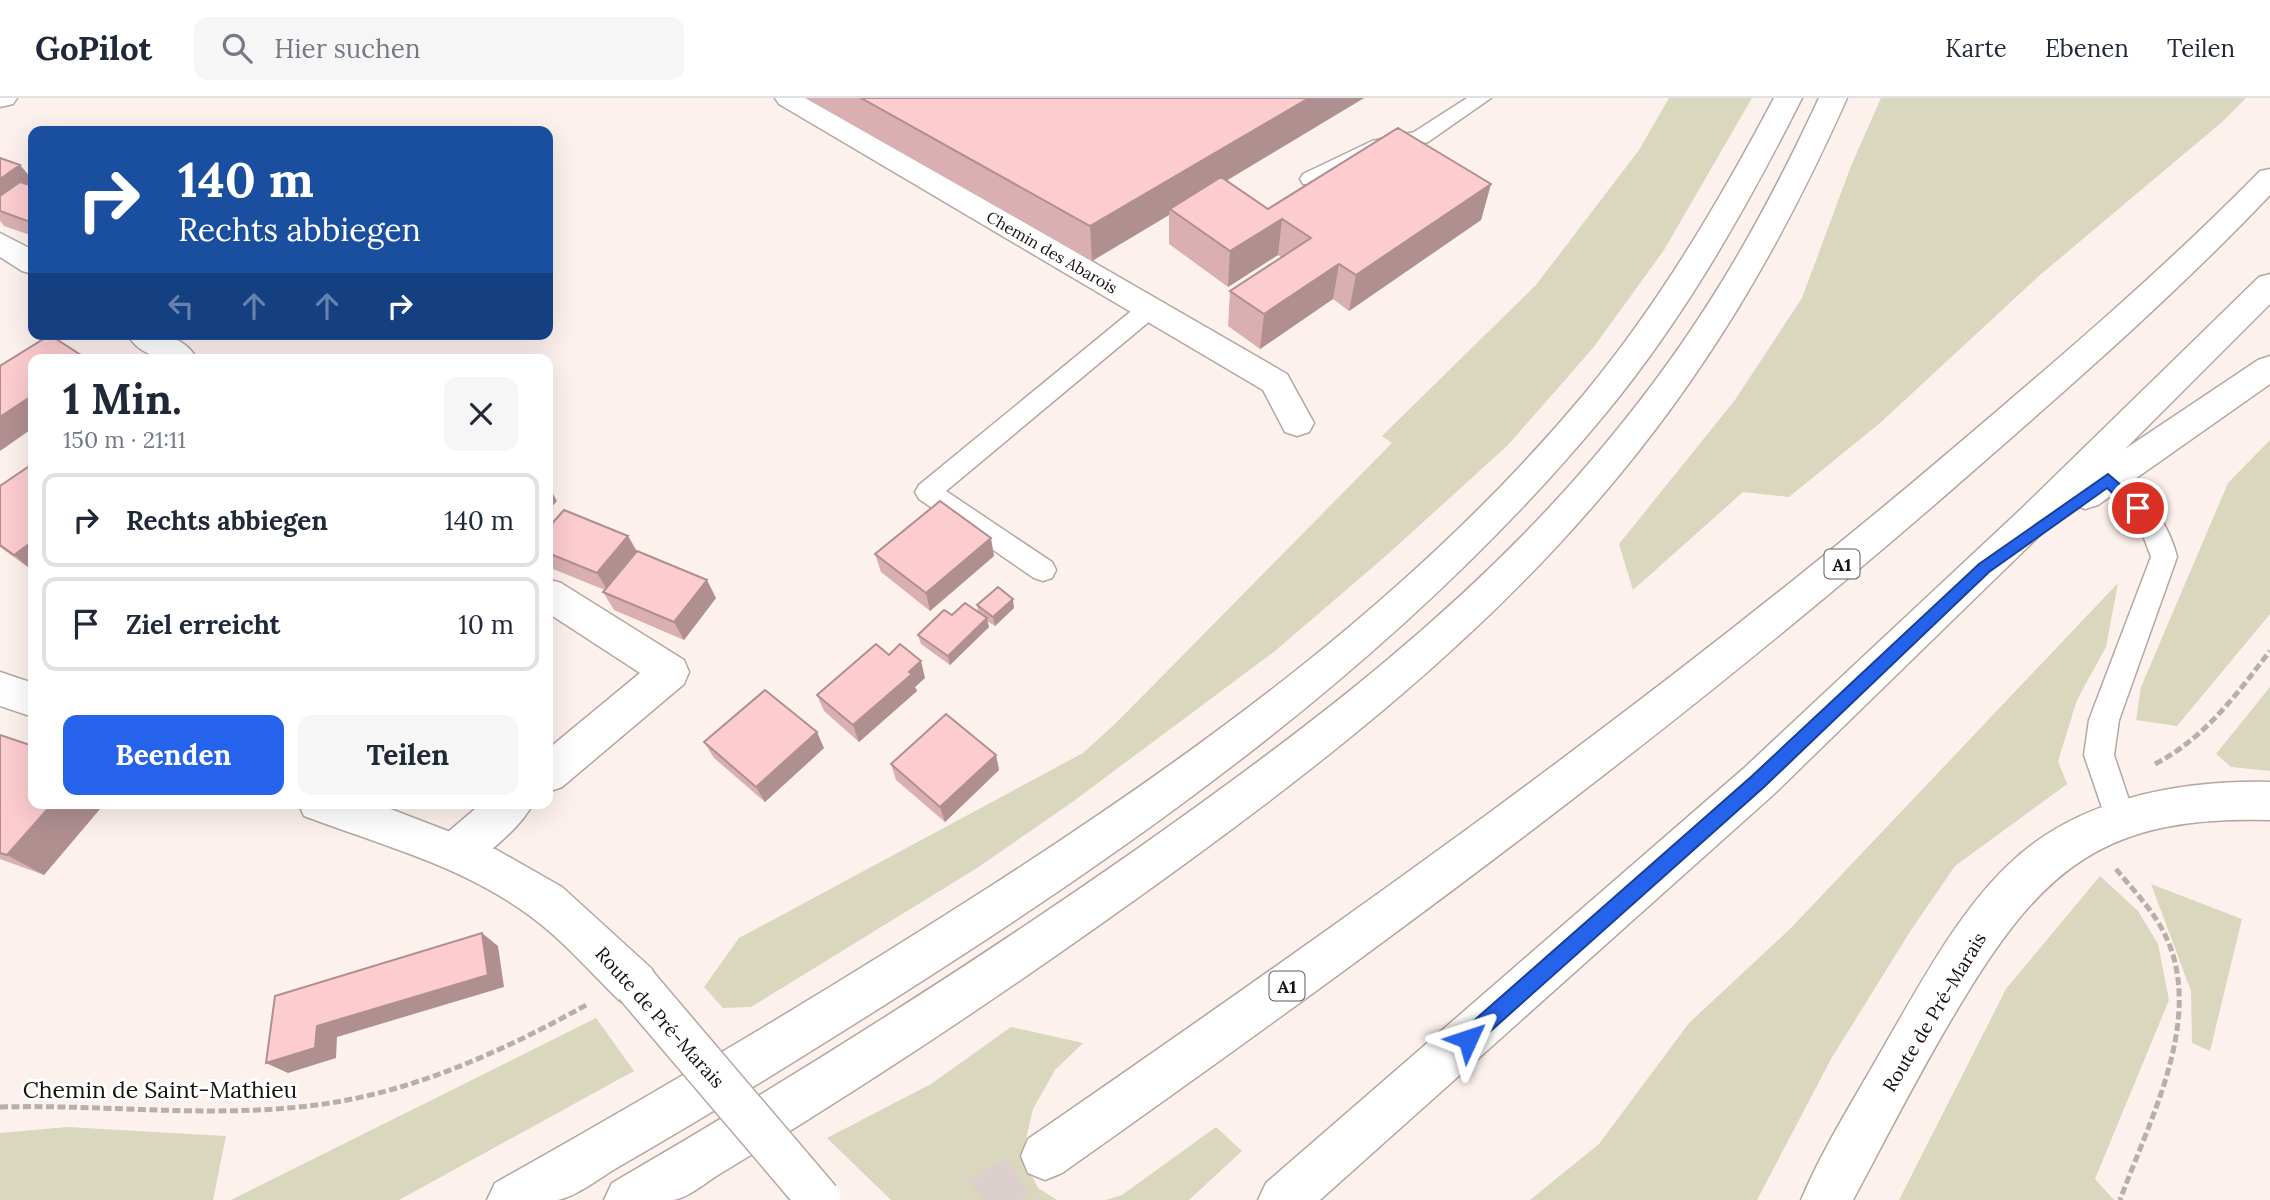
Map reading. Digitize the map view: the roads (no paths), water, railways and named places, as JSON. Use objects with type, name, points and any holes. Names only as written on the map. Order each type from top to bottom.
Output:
[{"type":"main road","name":"Chemin des Abarois","points":[[789,98],[1275,382],[1297,423]]},
{"type":"main road","points":[[512,1200],[694,1096],[893,975],[1110,833],[1234,741],[1414,592],[1523,484],[1630,359],[1666,310],[1728,214],[1788,98]]},
{"type":"main road","points":[[629,1200],[836,1076],[1025,953],[1206,826],[1367,703],[1563,517],[1651,409],[1703,337],[1765,239],[1833,98]]},
{"type":"main road","name":"A1","points":[[1045,1156],[1216,1038],[1489,841],[1781,614],[1928,492],[2105,336],[2265,178]]},
{"type":"main road","points":[[0,243],[28,261]]},
{"type":"main road","points":[[1283,1200],[1758,782],[1984,568],[2270,285]]},
{"type":"main road","points":[[152,340],[173,354]]},
{"type":"main road","points":[[1984,568],[2270,368]]},
{"type":"main road","points":[[553,597],[670,673],[553,770]]},
{"type":"main road","points":[[0,690],[28,698]]},
{"type":"main road","name":"Route de Pré-Marais","points":[[1826,1200],[1933,1006],[1981,930],[2012,891],[2047,859],[2107,825],[2187,805],[2270,800]]},
{"type":"main road","name":"Route de Pré-Marais","points":[[336,809],[456,852],[532,892],[569,920],[633,982],[819,1200]]},
{"type":"main road","points":[[456,852],[505,809]]},
{"type":"lane","points":[[1311,179],[1378,146],[1421,137],[1481,98]]},
{"type":"lane","points":[[1043,570],[928,492],[1149,309]]},
{"type":"lane","points":[[2107,825],[2099,755],[2104,720],[2164,557],[2162,538],[2153,522],[2108,480]]},
{"type":"tunnel","points":[[982,1200],[1045,1156]]}]
